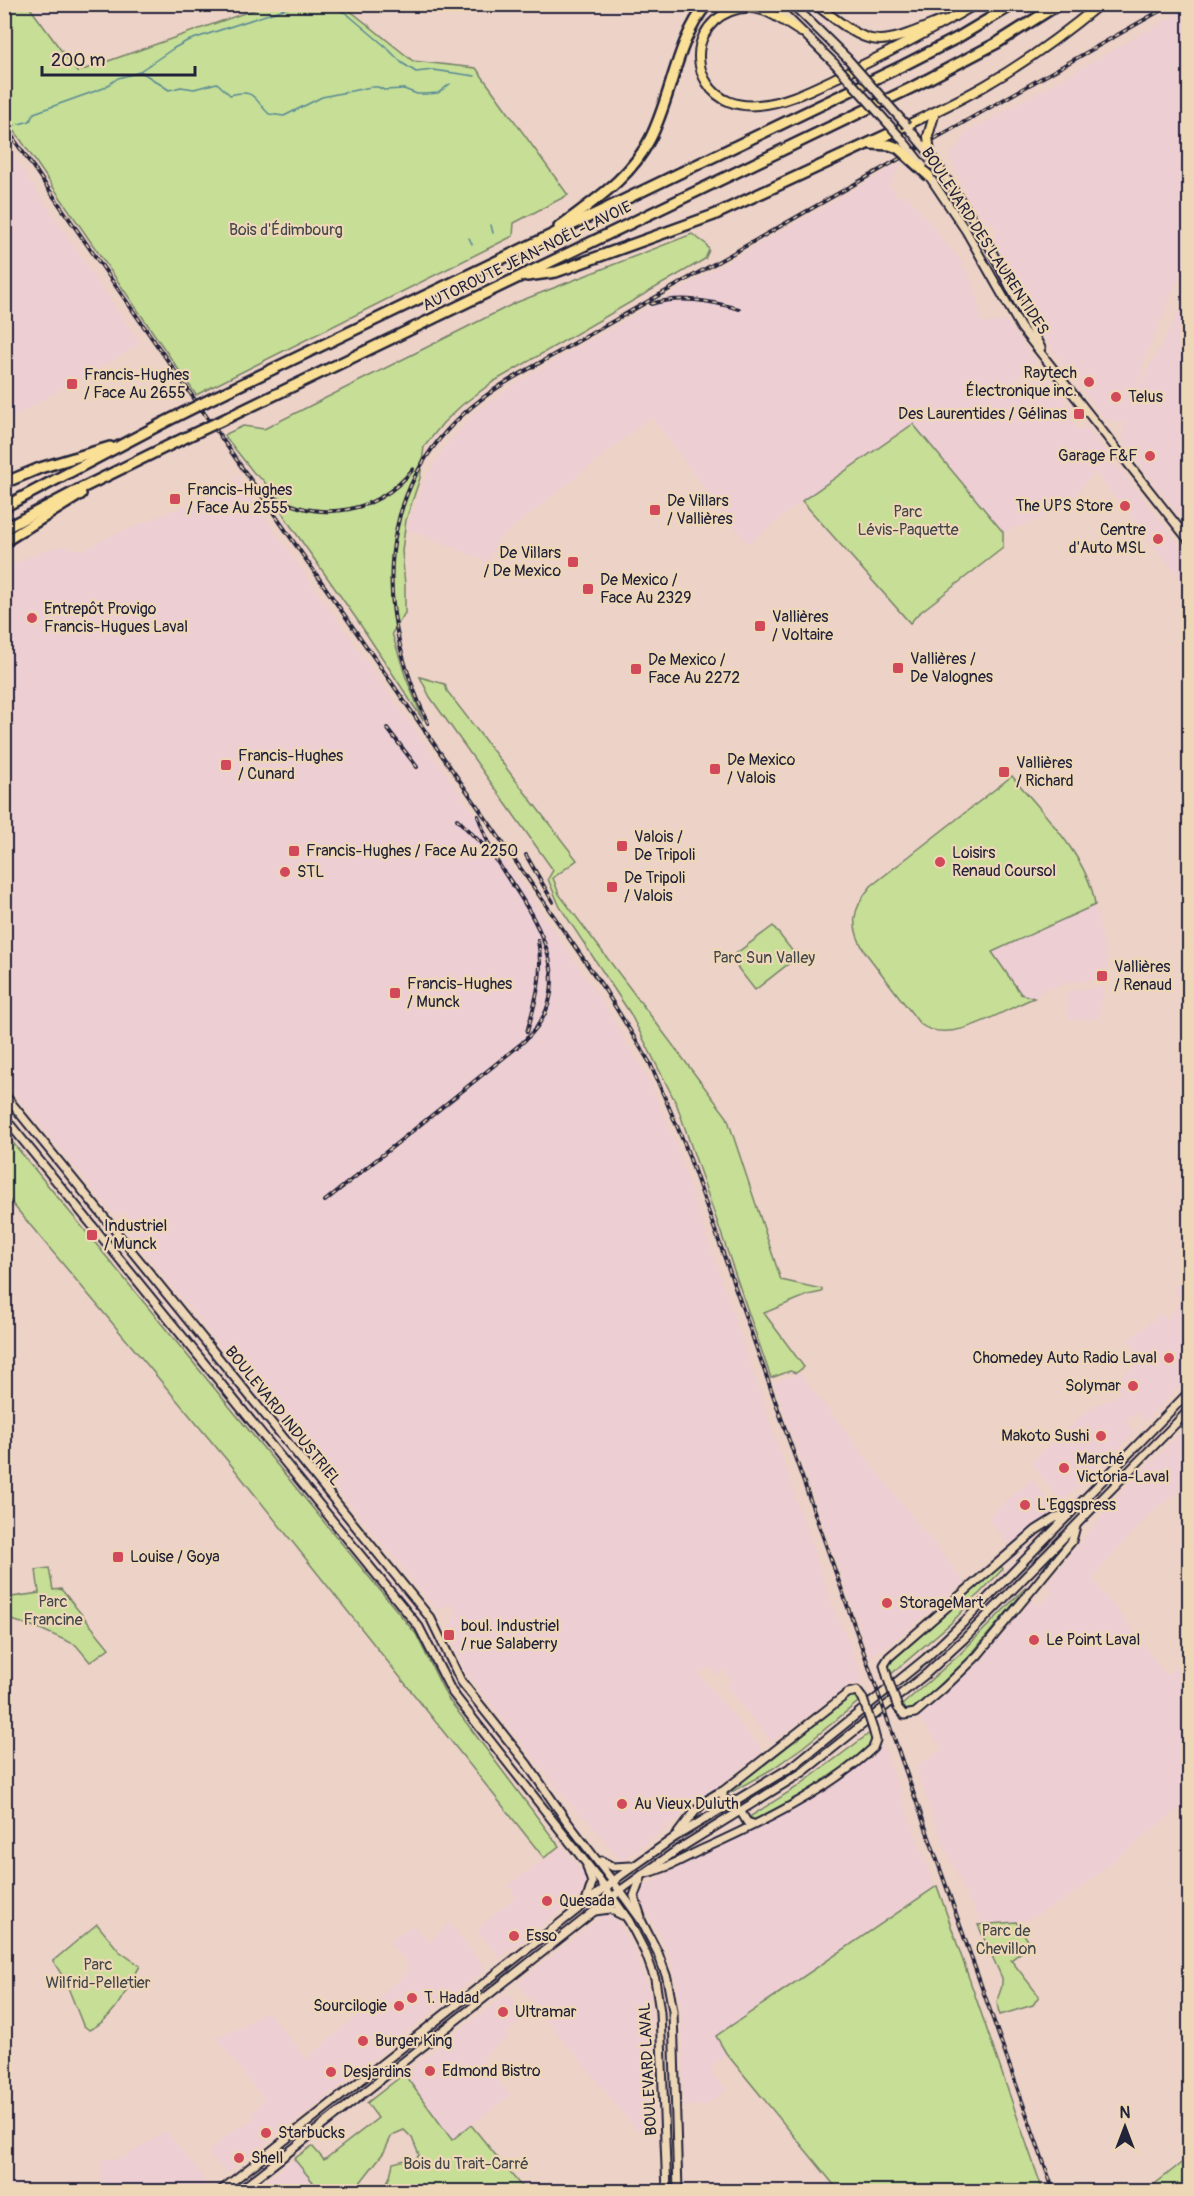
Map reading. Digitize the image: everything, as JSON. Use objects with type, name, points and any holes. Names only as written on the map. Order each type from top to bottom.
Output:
[{"type":"highway","points":[[545,238],[615,185],[637,161],[652,135],[687,39],[707,4]]},
{"type":"highway","points":[[700,16],[718,4]]},
{"type":"highway","name":"AUTOROUTE JEAN-NOËL-LAVOIE","points":[[4,507],[215,397],[904,65],[957,38],[1014,4]]},
{"type":"highway","name":"AUTOROUTE JEAN-NOËL-LAVOIE","points":[[4,529],[126,466],[940,73],[990,47],[1059,4]]},
{"type":"highway","points":[[519,277],[556,272],[708,217],[751,200],[869,144],[883,140],[895,131]]},
{"type":"highway","points":[[883,140],[898,148],[929,176]]},
{"type":"highway","points":[[4,483],[40,468],[132,440]]},
{"type":"highway","points":[[4,542],[126,466]]},
{"type":"main road","name":"BOULEVARD DES LAURENTIDES","points":[[774,4],[835,64],[895,131],[960,222],[1021,328],[1190,542]]},
{"type":"main road","name":"BOULEVARD DES LAURENTIDES","points":[[792,4],[847,58],[930,154],[983,234],[1049,363]]},
{"type":"main road","points":[[815,4],[855,34],[880,41],[908,34],[967,10]]},
{"type":"main road","points":[[801,32],[770,13],[758,9],[743,8],[724,14],[709,27],[702,40],[699,58],[703,76],[717,94],[731,102],[749,105],[774,102],[799,94],[889,53],[976,4]]},
{"type":"main road","points":[[895,131],[985,86],[1013,69],[1100,4]]},
{"type":"main road","points":[[930,154],[928,132],[934,112]]},
{"type":"main road","name":"BOULEVARD INDUSTRIEL","points":[[4,1095],[431,1619],[461,1681],[527,1764],[620,1891]]},
{"type":"main road","name":"BOULEVARD INDUSTRIEL","points":[[4,1117],[421,1630],[450,1689],[605,1887]]},
{"type":"main road","points":[[219,2192],[605,1887],[675,1837],[800,1760],[925,1659],[1190,1391]]},
{"type":"main road","points":[[238,2192],[612,1897],[683,1846],[741,1812],[820,1760],[931,1670],[1190,1409]]},
{"type":"main road","points":[[1068,1516],[1055,1518],[1045,1524],[889,1657],[884,1665],[898,1708],[903,1714],[912,1715],[944,1689],[981,1651],[1072,1541],[1077,1524]]},
{"type":"main road","points":[[643,1874],[661,1870],[746,1829],[801,1799],[865,1755],[875,1744],[873,1729],[858,1692],[849,1692],[723,1791],[717,1793],[694,1814],[675,1837]]},
{"type":"main road","points":[[511,1765],[523,1770],[527,1764]]},
{"type":"main road","points":[[723,1791],[724,1799],[732,1804]]},
{"type":"main road","points":[[741,1812],[747,1822],[753,1824]]},
{"type":"main road","points":[[596,1857],[611,1867],[633,1866]]},
{"type":"main road","points":[[585,1861],[591,1883],[585,1904]]},
{"type":"main road","points":[[641,1920],[634,1896],[643,1874]]},
{"type":"main road","name":"BOULEVARD LAVAL","points":[[605,1887],[646,1954],[659,1999],[667,2192]]},
{"type":"main road","name":"BOULEVARD LAVAL","points":[[620,1891],[641,1920],[661,1960],[672,2004],[678,2192]]},
{"type":"main road","points":[[593,1912],[612,1910],[626,1918]]},
{"type":"shaded area","points":[[1189,7],[1189,261],[1171,294],[1144,360],[1137,390],[1189,293],[1189,527],[1130,452],[1123,440],[1125,424],[1105,419],[1037,327],[993,237],[999,231],[991,221],[986,224],[967,196],[950,155],[956,150],[966,133]]},
{"type":"shaded area","points":[[4,143],[140,344],[5,422],[4,422]]},
{"type":"shaded area","points":[[902,162],[890,184],[898,198],[907,195],[964,265],[962,267],[968,272],[975,291],[982,323],[1007,321],[1035,362],[1014,381],[1046,414],[1024,389],[1045,373],[1076,415],[1070,421],[1078,431],[1086,426],[1189,557],[1189,590],[1095,472],[1063,510],[1003,532],[913,424],[802,501],[748,544],[651,417],[499,538],[488,561],[407,529],[422,485],[443,449],[476,411],[528,376]]},
{"type":"shaded area","points":[[234,474],[458,791],[601,1000],[648,1079],[674,1140],[832,1605],[850,1644],[863,1685],[851,1683],[772,1742],[725,1686],[731,1680],[724,1670],[717,1675],[709,1667],[699,1674],[761,1748],[761,1753],[623,1862],[585,1817],[580,1816],[463,1668],[449,1628],[458,1612],[449,1604],[438,1610],[429,1600],[271,1408],[275,1398],[265,1386],[256,1390],[129,1232],[134,1222],[124,1211],[116,1216],[5,1082],[4,570],[58,546],[82,551],[102,540],[235,485]]},
{"type":"shaded area","points":[[1095,905],[1106,955],[1108,978],[1070,982],[1043,990],[1034,998],[1021,994],[991,952]]},
{"type":"shaded area","points":[[1103,987],[1099,1018],[1068,1020],[1067,991]]},
{"type":"shaded area","points":[[1189,1276],[1189,1376],[1145,1421],[1136,1412],[1126,1420],[1134,1433],[1063,1501],[1031,1462],[1093,1406],[1121,1393],[1116,1381],[1142,1360],[1129,1340],[1161,1313],[1167,1319],[1183,1301],[1174,1289]]},
{"type":"shaded area","points":[[799,1373],[964,1582],[892,1642],[870,1656],[774,1383]]},
{"type":"shaded area","points":[[1185,1429],[1189,1434],[1189,1483],[1150,1513],[1092,1578],[1166,1675],[1189,1657],[1189,1800],[1068,1898],[1029,1919],[984,1924],[968,1899],[934,1821],[916,1767],[943,1749],[919,1718],[979,1663],[1033,1599],[1040,1605],[1052,1594],[1047,1583],[1124,1490]]},
{"type":"shaded area","points":[[1032,1479],[1055,1509],[1013,1545],[1008,1544],[988,1518]]},
{"type":"shaded area","points":[[883,1745],[934,1886],[716,2036],[726,2053],[711,2068],[713,2075],[726,2090],[707,2105],[684,2106],[682,2011],[677,1983],[667,1949],[640,1898],[642,1888],[678,1866],[801,1806],[840,1782],[875,1755]]},
{"type":"shaded area","points":[[562,1846],[586,1877],[586,1890],[500,1958],[477,1930],[516,1896],[508,1885]]},
{"type":"shaded area","points":[[608,1914],[615,1917],[634,1949],[649,1993],[655,2132],[649,2135],[637,2130],[519,1986],[521,1980],[602,1916]]},
{"type":"shaded area","points":[[449,1923],[485,1969],[286,2129],[282,2124],[285,2128],[231,2170],[226,2171],[209,2155],[210,2150],[239,2126],[250,2124],[254,2116],[253,2110],[265,2101],[216,2037],[240,2028],[267,2011],[306,2059],[407,1973],[407,1962],[389,1942],[413,1925],[429,1942]]},
{"type":"shaded area","points":[[508,1994],[528,2016],[505,2033],[508,2037],[481,2059],[510,2095],[452,2140],[404,2074]]},
{"type":"shaded area","points":[[166,2131],[200,2172],[208,2189],[204,2191],[81,2191],[86,2188],[103,2186],[100,2160],[123,2158]]},
{"type":"shaded area","points":[[294,2159],[313,2182],[304,2191],[252,2192]]},
{"type":"green space","name":"Bois d'Édimbourg","points":[[270,4],[343,5],[413,61],[476,68],[568,195],[514,223],[513,236],[196,395],[5,117],[4,5],[28,5],[77,72]]},
{"type":"green space","points":[[692,234],[706,244],[709,250],[705,259],[493,382],[462,405],[443,423],[424,447],[420,478],[406,520],[402,551],[405,613],[392,633],[405,675],[423,720],[358,621],[288,522],[264,481],[254,473],[224,435],[243,426],[264,429],[515,303]]},
{"type":"green space","name":"Parc Lévis-Paquette","points":[[913,424],[1003,532],[1003,548],[918,614],[910,623],[802,501]]},
{"type":"green space","points":[[420,677],[445,684],[447,691],[577,860],[553,878],[559,894],[727,1117],[781,1280],[822,1289],[822,1292],[808,1295],[764,1313],[804,1367],[796,1373],[790,1371],[771,1378],[677,1105],[630,1013],[560,907],[548,879],[553,870],[430,697]]},
{"type":"green space","points":[[1012,776],[1074,853],[1084,870],[1095,905],[992,952],[1021,994],[1034,998],[977,1024],[946,1031],[932,1030],[920,1024],[865,952],[855,926],[857,910],[871,886]]},
{"type":"green space","name":"Parc Sun Valley","points":[[773,926],[797,957],[755,990],[730,958]]},
{"type":"green space","points":[[5,1133],[416,1634],[447,1697],[559,1846],[544,1858],[232,1466],[5,1195]]},
{"type":"green space","points":[[1001,1566],[1003,1569],[951,1623],[890,1675],[888,1666],[892,1661]]},
{"type":"green space","name":"Parc Francine","points":[[49,1568],[53,1590],[61,1589],[109,1648],[90,1662],[76,1645],[38,1628],[5,1618],[5,1598],[39,1593],[36,1570]]},
{"type":"green space","points":[[1025,1588],[967,1659],[915,1709],[906,1710],[902,1705],[960,1654]]},
{"type":"green space","points":[[848,1696],[855,1697],[858,1702],[772,1769],[728,1794],[728,1790]]},
{"type":"green space","points":[[870,1733],[872,1740],[853,1761],[782,1805],[754,1820],[750,1819],[751,1816],[797,1787]]},
{"type":"green space","points":[[937,1886],[1043,2191],[839,2191],[726,2053],[716,2036]]},
{"type":"green space","name":"Parc de Chevillon","points":[[1016,1922],[1031,1945],[1011,1960],[1039,1996],[1033,2005],[1000,2015],[997,2002],[1002,1978],[978,1925]]},
{"type":"green space","name":"Parc Wilfrid-Pelletier","points":[[97,1924],[119,1951],[140,1966],[113,2011],[89,2030],[83,2025],[65,1980],[53,1961]]},
{"type":"green space","name":"Bois du Trait-Carré","points":[[404,2074],[452,2140],[471,2125],[525,2191],[383,2191],[393,2163],[409,2159],[414,2161],[419,2155],[412,2138],[404,2130],[392,2135],[384,2152],[359,2184],[358,2191],[304,2191],[313,2182],[294,2159],[312,2146],[324,2160],[378,2118],[367,2103]]},
{"type":"green space","points":[[1189,2157],[1189,2191],[1146,2191]]},
{"type":"waterway","points":[[19,124],[30,121],[34,113],[104,88],[118,78],[137,73],[187,41],[299,4]]},
{"type":"waterway","points":[[317,4],[346,13],[402,63],[416,72],[433,70],[475,76]]},
{"type":"waterway","points":[[140,71],[169,90],[181,87],[194,89],[217,83],[230,95],[250,94],[269,114],[284,116],[322,97],[371,87],[384,90],[404,89],[417,94],[426,94],[438,93],[450,84]]},
{"type":"waterway","points":[[9,127],[15,125]]},
{"type":"waterway","points":[[491,225],[493,233]]},
{"type":"waterway","points":[[469,238],[472,244]]},
{"type":"waterway","points":[[1185,2174],[1190,2170]]},
{"type":"railway","points":[[428,723],[408,673],[396,624],[392,576],[396,530],[410,487],[434,447],[468,410],[513,378],[1172,4]]},
{"type":"railway","points":[[4,125],[605,990],[650,1063],[685,1145],[1054,2192]]},
{"type":"railway","points":[[651,304],[662,301],[695,300],[739,309]]},
{"type":"railway","points":[[261,488],[280,500],[300,507],[320,511],[341,510],[361,506],[380,497],[398,485],[413,469]]},
{"type":"railway","points":[[387,728],[417,767]]},
{"type":"railway","points":[[478,816],[493,855],[511,883]]},
{"type":"railway","points":[[457,819],[489,851]]},
{"type":"railway","points":[[526,855],[553,902]]},
{"type":"railway","points":[[325,1201],[522,1043],[539,1023],[549,1003],[552,981],[549,960],[532,916],[507,876]]},
{"type":"railway","points":[[527,1032],[540,975],[538,940]]},
{"type":"place","name":"Raytech Électronique inc.","points":[[1089,382]]},
{"type":"place","name":"Francis-Hughes / Face Au 2655","points":[[72,384]]},
{"type":"place","name":"Telus","points":[[1116,397]]},
{"type":"place","name":"Des Laurentides / Gélinas","points":[[1079,414]]},
{"type":"place","name":"Garage F&F","points":[[1150,456]]},
{"type":"place","name":"Francis-Hughes / Face Au 2555","points":[[175,499]]},
{"type":"place","name":"The UPS Store","points":[[1125,506]]},
{"type":"place","name":"De Villars / Vallières","points":[[655,510]]},
{"type":"place","name":"Centre d'Auto MSL","points":[[1158,539]]},
{"type":"place","name":"De Villars / De Mexico","points":[[573,562]]},
{"type":"place","name":"De Mexico / Face Au 2329","points":[[588,589]]},
{"type":"place","name":"Entrepôt Provigo Francis-Hugues Laval","points":[[32,618]]},
{"type":"place","name":"Vallières / Voltaire","points":[[760,626]]},
{"type":"place","name":"Vallières / De Valognes","points":[[898,668]]},
{"type":"place","name":"De Mexico / Face Au 2272","points":[[636,669]]},
{"type":"place","name":"Francis-Hughes / Cunard","points":[[226,765]]},
{"type":"place","name":"De Mexico / Valois","points":[[715,769]]},
{"type":"place","name":"Vallières / Richard","points":[[1004,772]]},
{"type":"place","name":"Valois / De Tripoli","points":[[622,846]]},
{"type":"place","name":"Francis-Hughes / Face Au 2250","points":[[294,851]]},
{"type":"place","name":"Loisirs Renaud Coursol","points":[[940,862]]},
{"type":"place","name":"STL","points":[[285,872]]},
{"type":"place","name":"De Tripoli / Valois","points":[[612,887]]},
{"type":"place","name":"Vallières / Renaud","points":[[1102,976]]},
{"type":"place","name":"Francis-Hughes / Munck","points":[[395,993]]},
{"type":"place","name":"Industriel / Munck","points":[[92,1235]]},
{"type":"place","name":"Chomedey Auto Radio Laval","points":[[1169,1358]]},
{"type":"place","name":"Solymar","points":[[1133,1386]]},
{"type":"place","name":"Makoto Sushi","points":[[1101,1436]]},
{"type":"place","name":"Marché Victoria-Laval","points":[[1064,1468]]},
{"type":"place","name":"L'Eggspress","points":[[1025,1505]]},
{"type":"place","name":"Louise / Goya","points":[[118,1557]]},
{"type":"place","name":"StorageMart","points":[[887,1603]]},
{"type":"place","name":"boul. Industriel / rue Salaberry","points":[[449,1635]]},
{"type":"place","name":"Le Point Laval","points":[[1034,1640]]},
{"type":"place","name":"Au Vieux Duluth","points":[[622,1804]]},
{"type":"place","name":"Quesada","points":[[547,1901]]},
{"type":"place","name":"Esso","points":[[514,1936]]},
{"type":"place","name":"T. Hadad","points":[[412,1998]]},
{"type":"place","name":"Sourcilogie","points":[[399,2006]]},
{"type":"place","name":"Ultramar","points":[[503,2012]]},
{"type":"place","name":"Burger King","points":[[363,2041]]},
{"type":"place","name":"Edmond Bistro","points":[[430,2071]]},
{"type":"place","name":"Desjardins","points":[[331,2072]]},
{"type":"place","name":"Starbucks","points":[[266,2133]]},
{"type":"place","name":"Shell","points":[[239,2158]]}]
